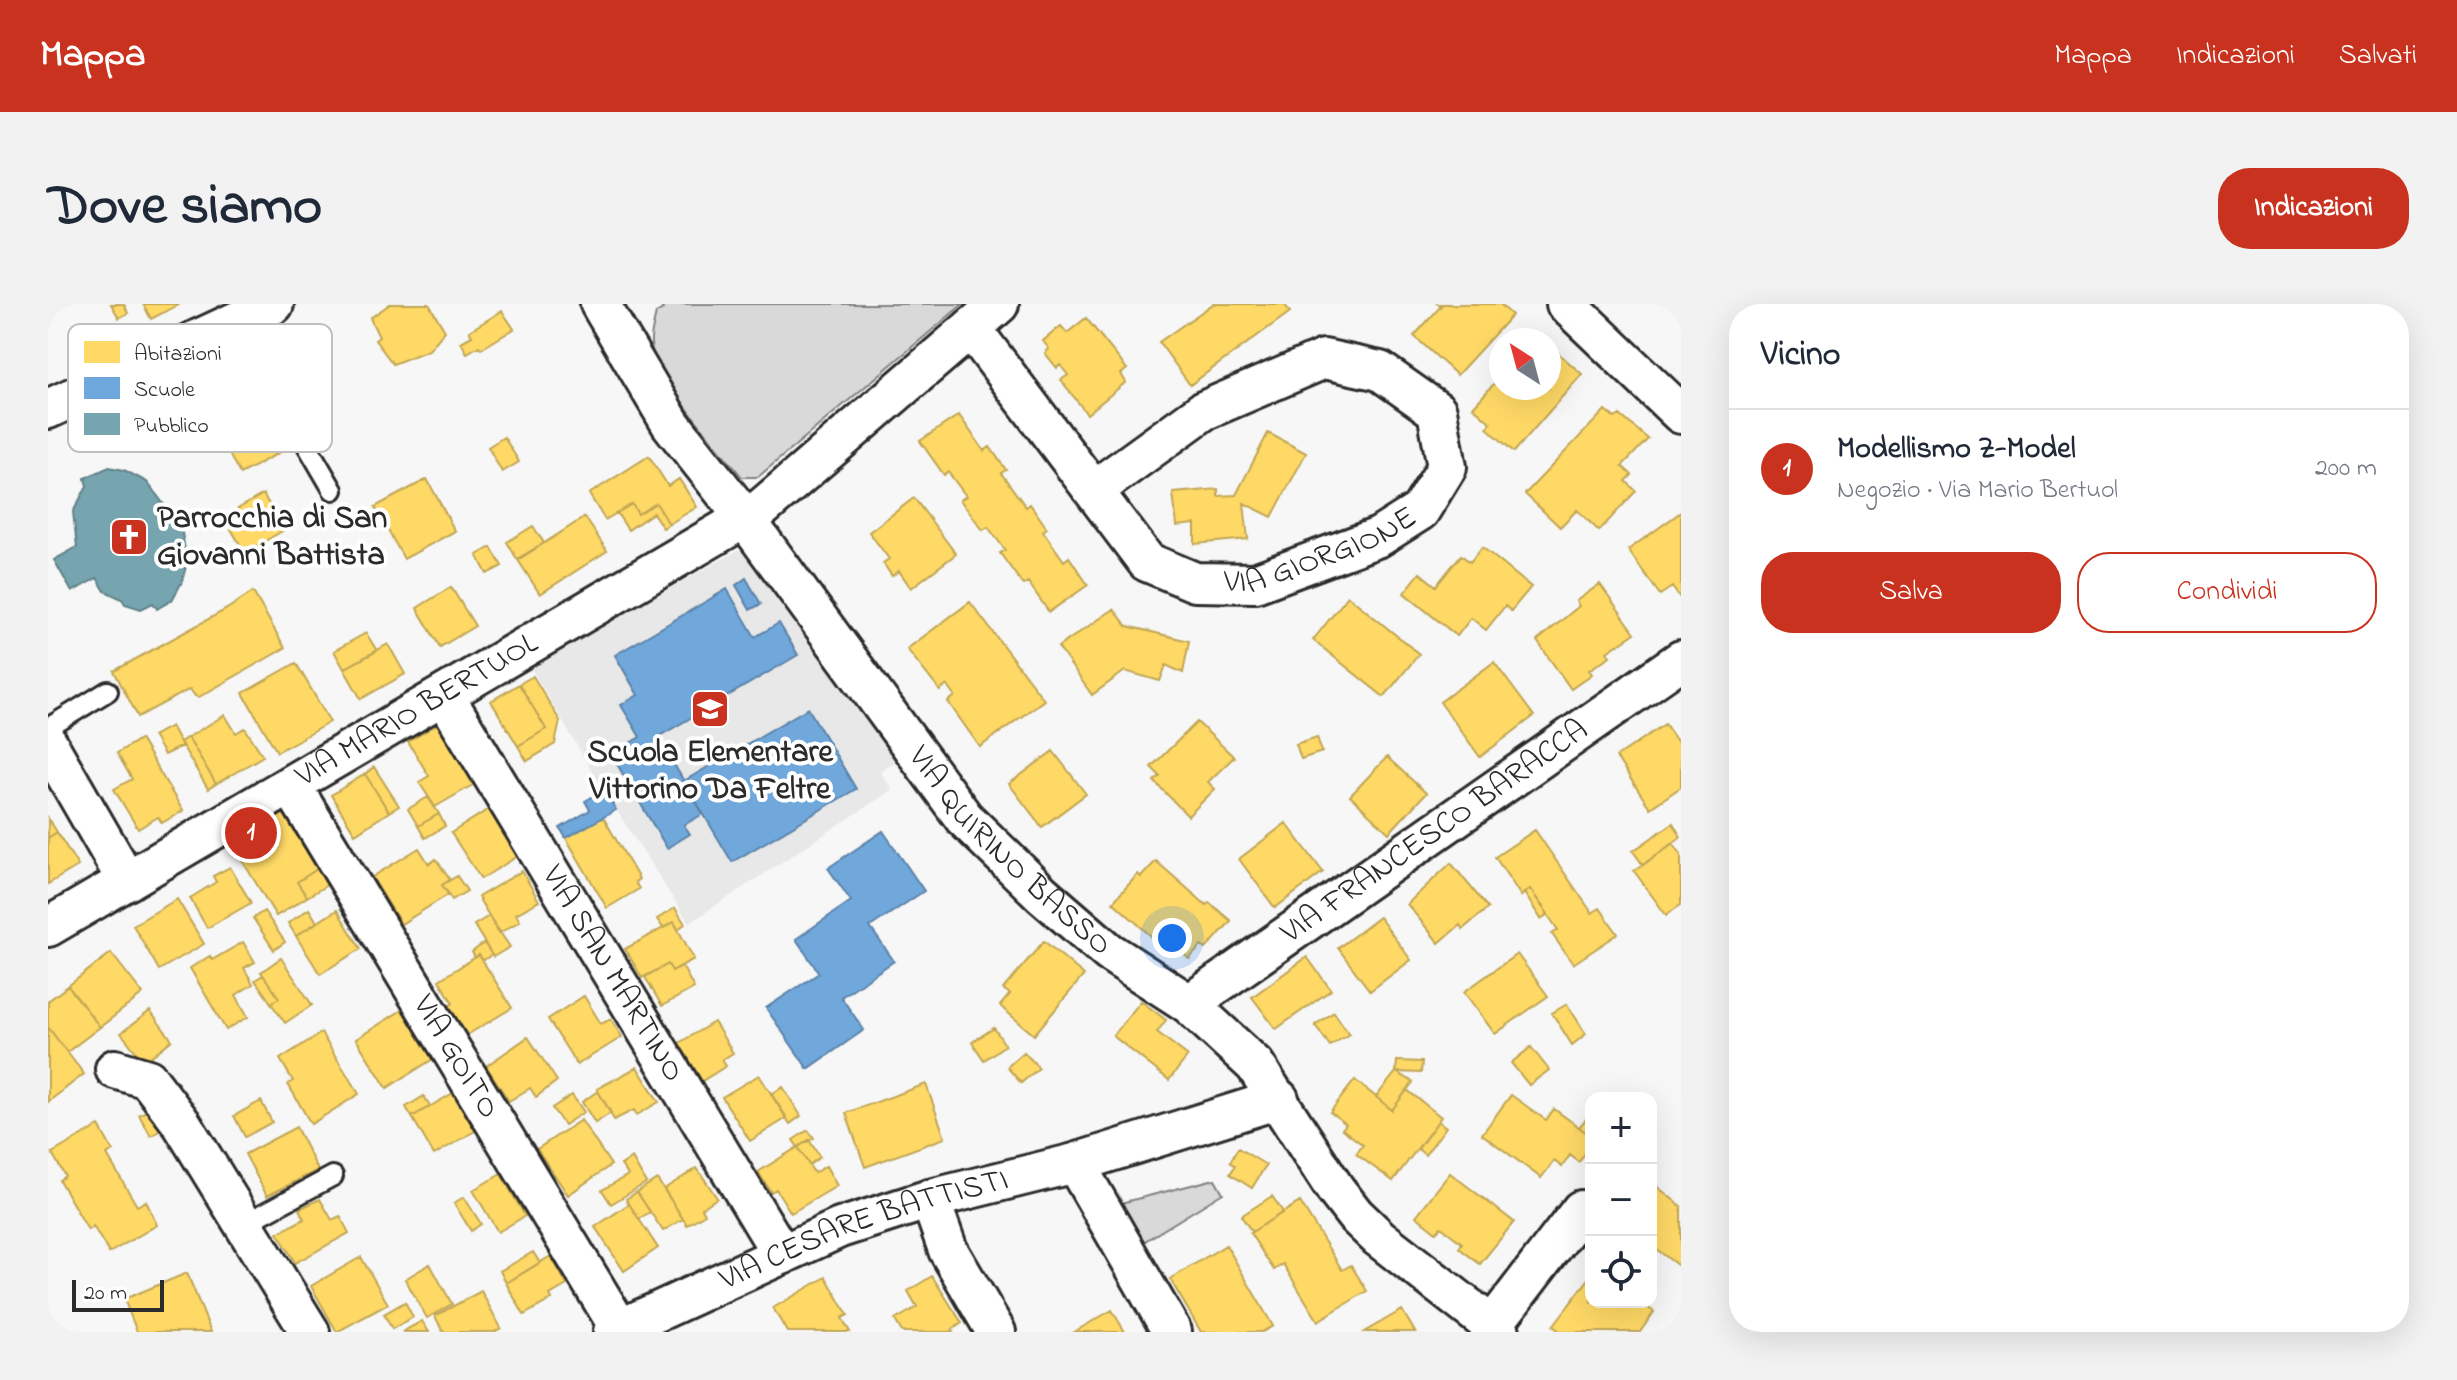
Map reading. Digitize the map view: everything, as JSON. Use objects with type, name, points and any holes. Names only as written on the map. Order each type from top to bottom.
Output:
[{"type":"street","name":"VIA QUIRINO BASSO","points":[[600,304],[671,424],[744,517],[964,818],[1042,894],[1109,952],[1189,1004],[1255,1065],[1335,1189],[1355,1215],[1379,1238],[1496,1329],[1581,1210]]},
{"type":"street","points":[[1566,304],[1681,414]]},
{"type":"street","points":[[228,324],[258,310]]},
{"type":"street","name":"VIA MARIO BERTUOL","points":[[48,927],[762,508],[985,316]]},
{"type":"street","name":"VIA GIORGIONE","points":[[985,316],[1094,490],[1147,562],[1195,582],[1255,583],[1379,537],[1420,511],[1447,467],[1437,411],[1380,371],[1324,359],[1203,411],[1094,490]]},
{"type":"street","points":[[48,409],[68,400]]},
{"type":"street","name":"VIA FRANCESCO BARACCA","points":[[1189,1004],[1681,660]]},
{"type":"street","name":"VIA SAN MARTINO","points":[[444,695],[782,1255]]},
{"type":"street","points":[[48,744],[127,881]]},
{"type":"street","name":"VIA GOITO","points":[[291,785],[617,1330]]},
{"type":"street","points":[[115,1069],[148,1079],[182,1124],[310,1332]]},
{"type":"street","name":"VIA CESARE BATTISTI","points":[[617,1330],[840,1228],[930,1199],[1075,1163],[1279,1099]]},
{"type":"street","points":[[1075,1163],[1172,1332]]},
{"type":"street","points":[[930,1199],[948,1250],[996,1332]]},
{"type":"lane","points":[[317,452],[333,490]]},
{"type":"lane","points":[[48,728],[108,691]]},
{"type":"lane","points":[[244,1224],[333,1176]]},
{"type":"shaded area","points":[[659,304],[963,304],[758,477],[742,477],[663,374],[651,344],[656,313],[663,309]]},
{"type":"shaded area","name":"Scuola Elementare Vittorino Da Feltre","points":[[737,551],[753,553],[895,753],[894,762],[880,771],[892,790],[689,923],[600,785],[530,666]]},
{"type":"shaded area","points":[[1215,1179],[1223,1193],[1140,1244],[1117,1204]]},
{"type":"building: Abitazioni","points":[[111,304],[124,304],[128,313],[119,318]]},
{"type":"building: Abitazioni","points":[[143,304],[180,304],[151,319]]},
{"type":"building: Abitazioni","points":[[390,304],[429,304],[445,331],[429,350],[393,364],[375,340],[379,337],[370,318]]},
{"type":"building: Abitazioni","points":[[1213,304],[1284,304],[1290,312],[1190,385],[1159,342]]},
{"type":"building: Abitazioni","points":[[1438,304],[1500,304],[1512,315],[1500,328],[1489,328],[1489,340],[1457,375],[1414,336],[1441,306]]},
{"type":"building: Abitazioni","points":[[502,311],[514,329],[481,349],[479,346],[467,353],[461,342],[472,336],[469,331]]},
{"type":"building: Abitazioni","points":[[1086,318],[1127,369],[1121,374],[1126,382],[1087,414],[1061,380],[1068,375],[1060,365],[1057,368],[1045,353],[1049,349],[1043,341],[1061,326],[1067,333]]},
{"type":"building: Abitazioni","points":[[1561,356],[1582,374],[1561,398]]},
{"type":"building: Abitazioni","points":[[1489,389],[1489,400],[1559,400],[1514,452],[1487,428],[1491,423],[1473,407]]},
{"type":"building: Abitazioni","points":[[1605,410],[1615,418],[1620,415],[1648,439],[1622,466],[1632,475],[1626,481],[1636,491],[1599,531],[1577,510],[1560,527],[1525,494]]},
{"type":"building: Abitazioni","points":[[959,415],[984,451],[990,447],[1006,470],[1001,473],[1026,507],[1030,504],[1047,528],[1043,531],[1064,561],[1069,557],[1088,585],[1049,612],[1028,582],[1023,585],[1000,553],[1005,550],[988,527],[983,530],[960,500],[966,496],[948,472],[944,475],[920,441]]},
{"type":"building: Abitazioni","points":[[1268,433],[1306,453],[1272,517],[1244,503],[1248,539],[1195,544],[1195,524],[1177,526],[1173,493],[1218,489],[1218,496],[1236,495]]},
{"type":"building: Abitazioni","points":[[504,437],[519,462],[502,472],[488,447]]},
{"type":"building: Abitazioni","points":[[228,452],[280,452],[240,474]]},
{"type":"building: Abitazioni","points":[[649,456],[668,486],[679,479],[697,507],[669,524],[656,503],[638,514],[632,504],[605,520],[589,494]]},
{"type":"building: Abitazioni","points":[[427,479],[455,531],[404,559],[375,507]]},
{"type":"building: Abitazioni","points":[[263,494],[284,530],[245,553],[224,517]]},
{"type":"building: Abitazioni","points":[[914,498],[956,554],[911,588],[899,571],[892,576],[883,563],[889,559],[869,532]]},
{"type":"building: Abitazioni","points":[[656,503],[669,524],[663,528],[653,513],[628,530],[617,513],[632,504],[638,514]]},
{"type":"building: Abitazioni","points":[[1681,512],[1681,599],[1672,587],[1660,595],[1628,550]]},
{"type":"building: Abitazioni","points":[[585,517],[607,551],[540,594],[518,560]]},
{"type":"building: Abitazioni","points":[[533,526],[544,543],[517,559],[507,542]]},
{"type":"building: Abitazioni","points":[[491,547],[502,566],[487,574],[477,555]]},
{"type":"building: Abitazioni","points":[[1482,547],[1531,587],[1511,611],[1505,606],[1486,630],[1471,618],[1457,636],[1404,593],[1420,573],[1436,586],[1461,555],[1470,562]]},
{"type":"building: Abitazioni","points":[[1600,584],[1635,633],[1607,652],[1610,656],[1589,670],[1592,674],[1571,689],[1537,641],[1579,606],[1576,601]]},
{"type":"building: Abitazioni","points":[[451,587],[475,626],[440,647],[417,608]]},
{"type":"building: Abitazioni","points":[[253,592],[285,648],[199,697],[190,689],[138,717],[114,671]]},
{"type":"building: Abitazioni","points":[[1348,596],[1419,654],[1384,697],[1313,640]]},
{"type":"building: Abitazioni","points":[[970,602],[1044,700],[980,747],[948,702],[955,696],[947,685],[940,691],[907,649]]},
{"type":"building: Abitazioni","points":[[1114,609],[1127,626],[1189,641],[1183,673],[1166,665],[1160,681],[1125,671],[1092,695],[1058,647]]},
{"type":"building: Abitazioni","points":[[366,633],[377,651],[344,669],[334,651]]},
{"type":"building: Abitazioni","points":[[388,644],[405,674],[361,699],[344,669]]},
{"type":"building: Abitazioni","points":[[1494,662],[1534,716],[1480,757],[1440,702]]},
{"type":"building: Abitazioni","points":[[296,663],[330,722],[277,752],[243,693]]},
{"type":"building: Abitazioni","points":[[533,676],[560,721],[555,744],[527,761],[518,746],[546,729],[519,684]]},
{"type":"building: Abitazioni","points":[[519,684],[546,729],[518,746],[491,701]]},
{"type":"building: Abitazioni","points":[[225,715],[236,733],[245,728],[263,756],[216,784],[188,737]]},
{"type":"building: Abitazioni","points":[[442,721],[478,782],[435,807],[419,782],[429,776],[408,742]]},
{"type":"building: Abitazioni","points":[[1197,722],[1234,757],[1208,782],[1215,789],[1188,816],[1154,781],[1160,776],[1151,767]]},
{"type":"building: Abitazioni","points":[[1665,724],[1681,747],[1681,787],[1650,808],[1616,757]]},
{"type":"building: Abitazioni","points":[[171,726],[182,746],[164,755],[153,736]]},
{"type":"building: Abitazioni","points":[[188,737],[216,784],[208,789],[180,742]]},
{"type":"building: Abitazioni","points":[[1317,737],[1322,752],[1301,759],[1296,744]]},
{"type":"building: Abitazioni","points":[[140,739],[183,811],[162,823],[158,817],[138,829],[114,789],[132,779],[117,753]]},
{"type":"building: Abitazioni","points":[[1053,751],[1086,794],[1042,827],[1009,784]]},
{"type":"building: Abitazioni","points":[[1387,757],[1426,793],[1389,833],[1350,796]]},
{"type":"building: Abitazioni","points":[[374,767],[399,806],[389,812],[365,774]]},
{"type":"building: Abitazioni","points":[[365,774],[389,812],[355,834],[331,795]]},
{"type":"building: Abitazioni","points":[[428,797],[439,814],[418,826],[408,809]]},
{"type":"building: Abitazioni","points":[[489,809],[518,856],[481,879],[451,833]]},
{"type":"building: Abitazioni","points":[[288,811],[322,866],[297,882],[307,897],[276,916],[233,845]]},
{"type":"building: Abitazioni","points":[[439,814],[445,826],[425,838],[418,826]]},
{"type":"building: Abitazioni","points":[[603,817],[639,879],[635,882],[639,889],[607,908],[566,838]]},
{"type":"building: Abitazioni","points":[[48,818],[57,832],[48,838]]},
{"type":"building: Abitazioni","points":[[1286,823],[1323,872],[1275,908],[1239,859]]},
{"type":"building: Abitazioni","points":[[1673,823],[1681,837],[1643,865],[1633,851]]},
{"type":"building: Abitazioni","points":[[1535,830],[1592,913],[1600,908],[1618,934],[1573,964],[1552,934],[1558,930],[1530,889],[1521,896],[1495,857]]},
{"type":"building: Abitazioni","points":[[57,832],[78,866],[48,884],[48,838]]},
{"type":"building: Abitazioni","points":[[1673,843],[1681,854],[1681,905],[1666,915],[1634,871]]},
{"type":"building: Abitazioni","points":[[419,848],[429,864],[436,859],[450,880],[442,885],[449,894],[401,924],[372,877]]},
{"type":"building: Abitazioni","points":[[1156,861],[1206,905],[1209,902],[1231,921],[1206,949],[1201,946],[1189,959],[1166,938],[1161,945],[1113,902],[1138,874],[1141,877]]},
{"type":"building: Abitazioni","points":[[1451,863],[1488,908],[1463,929],[1460,925],[1439,943],[1407,904]]},
{"type":"building: Abitazioni","points":[[322,866],[332,882],[307,897],[297,882]]},
{"type":"building: Abitazioni","points":[[230,867],[251,903],[207,928],[190,898],[216,882],[213,876]]},
{"type":"building: Abitazioni","points":[[522,871],[539,901],[516,914],[520,921],[499,933],[478,897]]},
{"type":"building: Abitazioni","points":[[457,876],[467,891],[452,900],[442,885]]},
{"type":"building: Abitazioni","points":[[1530,889],[1548,914],[1541,919],[1524,893]]},
{"type":"building: Abitazioni","points":[[177,899],[204,944],[159,970],[133,925]]},
{"type":"building: Abitazioni","points":[[675,908],[685,924],[678,929],[674,922],[663,928],[657,919]]},
{"type":"building: Abitazioni","points":[[309,909],[317,922],[296,936],[288,923]]},
{"type":"building: Abitazioni","points":[[337,910],[361,949],[320,974],[296,936]]},
{"type":"building: Abitazioni","points":[[264,911],[285,942],[274,950],[253,918]]},
{"type":"building: Abitazioni","points":[[489,916],[510,947],[493,957],[474,925]]},
{"type":"building: Abitazioni","points":[[1379,917],[1411,960],[1370,991],[1338,948]]},
{"type":"building: Abitazioni","points":[[674,922],[694,959],[672,971],[668,964],[642,978],[625,949]]},
{"type":"building: Abitazioni","points":[[1044,941],[1084,975],[1034,1035],[1000,1006],[1010,994],[1003,989]]},
{"type":"building: Abitazioni","points":[[243,942],[255,962],[244,968],[253,984],[236,995],[248,1017],[226,1030],[190,968],[210,956],[212,960]]},
{"type":"building: Abitazioni","points":[[484,943],[492,955],[483,960],[479,955],[475,958],[472,952]]},
{"type":"building: Abitazioni","points":[[111,953],[143,994],[100,1027],[68,986]]},
{"type":"building: Abitazioni","points":[[1517,954],[1548,996],[1495,1034],[1464,992]]},
{"type":"building: Abitazioni","points":[[479,955],[512,1008],[467,1035],[449,1006],[453,1003],[439,980]]},
{"type":"building: Abitazioni","points":[[1307,957],[1331,990],[1276,1029],[1252,997]]},
{"type":"building: Abitazioni","points":[[281,958],[312,1005],[285,1023],[271,1003],[279,998],[261,972]]},
{"type":"building: Abitazioni","points":[[668,964],[672,971],[682,966],[694,988],[662,1006],[645,977]]},
{"type":"building: Abitazioni","points":[[263,975],[279,998],[271,1003],[255,980]]},
{"type":"building: Abitazioni","points":[[68,986],[100,1027],[67,1052],[48,1027],[48,1001]]},
{"type":"building: Abitazioni","points":[[584,996],[601,1024],[611,1019],[622,1037],[577,1065],[548,1019]]},
{"type":"building: Abitazioni","points":[[1141,1001],[1166,1020],[1157,1032],[1188,1056],[1169,1080],[1113,1036]]},
{"type":"building: Abitazioni","points":[[1567,1004],[1586,1034],[1572,1045],[1552,1013]]},
{"type":"building: Abitazioni","points":[[402,1010],[433,1059],[387,1088],[356,1039]]},
{"type":"building: Abitazioni","points":[[150,1011],[172,1040],[144,1062],[121,1033]]},
{"type":"building: Abitazioni","points":[[1334,1012],[1349,1034],[1330,1046],[1315,1025]]},
{"type":"building: Abitazioni","points":[[714,1022],[733,1053],[722,1060],[726,1066],[702,1081],[679,1043]]},
{"type":"building: Abitazioni","points":[[48,1027],[84,1074],[48,1102]]},
{"type":"building: Abitazioni","points":[[994,1028],[1005,1045],[984,1060],[972,1042]]},
{"type":"building: Abitazioni","points":[[321,1033],[359,1094],[311,1124],[288,1084],[293,1081],[280,1059]]},
{"type":"building: Abitazioni","points":[[528,1037],[557,1081],[536,1097],[530,1088],[509,1101],[486,1066]]},
{"type":"building: Abitazioni","points":[[1531,1047],[1549,1070],[1529,1085],[1511,1063]]},
{"type":"building: Abitazioni","points":[[1024,1052],[1039,1068],[1021,1083],[1007,1067]]},
{"type":"building: Abitazioni","points":[[1397,1061],[1422,1062],[1421,1073],[1396,1072]]},
{"type":"building: Abitazioni","points":[[637,1067],[659,1102],[637,1115],[634,1110],[614,1120],[597,1089]]},
{"type":"building: Abitazioni","points":[[1396,1072],[1413,1082],[1392,1110],[1376,1097]]},
{"type":"building: Abitazioni","points":[[759,1075],[787,1118],[750,1141],[722,1097]]},
{"type":"building: Abitazioni","points":[[1355,1080],[1392,1110],[1407,1090],[1441,1117],[1393,1181],[1356,1154],[1363,1145],[1342,1129],[1346,1124],[1330,1112]]},
{"type":"building: Abitazioni","points":[[926,1084],[945,1138],[865,1167],[846,1113]]},
{"type":"building: Abitazioni","points":[[783,1087],[801,1116],[790,1124],[771,1094]]},
{"type":"building: Abitazioni","points":[[598,1091],[611,1113],[595,1123],[582,1102]]},
{"type":"building: Abitazioni","points":[[453,1093],[475,1131],[434,1155],[412,1117]]},
{"type":"building: Abitazioni","points":[[572,1095],[584,1112],[564,1125],[552,1108]]},
{"type":"building: Abitazioni","points":[[1511,1095],[1546,1120],[1554,1109],[1585,1132],[1585,1154],[1579,1162],[1570,1155],[1562,1167],[1554,1161],[1541,1178],[1482,1134]]},
{"type":"building: Abitazioni","points":[[424,1096],[430,1106],[412,1117],[406,1107]]},
{"type":"building: Abitazioni","points":[[261,1101],[272,1122],[245,1137],[234,1116]]},
{"type":"building: Abitazioni","points":[[150,1109],[162,1129],[151,1136],[139,1115]]},
{"type":"building: Abitazioni","points":[[581,1120],[611,1165],[568,1195],[537,1149]]},
{"type":"building: Abitazioni","points":[[1438,1121],[1446,1127],[1425,1155],[1418,1149]]},
{"type":"building: Abitazioni","points":[[99,1126],[113,1151],[107,1155],[137,1206],[146,1201],[157,1225],[109,1253],[93,1226],[88,1230],[59,1180],[65,1176],[52,1153]]},
{"type":"building: Abitazioni","points":[[296,1127],[318,1170],[267,1196],[245,1154]]},
{"type":"building: Abitazioni","points":[[808,1130],[814,1138],[798,1147],[793,1140]]},
{"type":"building: Abitazioni","points":[[809,1140],[820,1157],[809,1165],[798,1147]]},
{"type":"building: Abitazioni","points":[[798,1147],[814,1173],[826,1166],[837,1186],[791,1213],[776,1189],[771,1192],[758,1172]]},
{"type":"building: Abitazioni","points":[[1238,1148],[1266,1165],[1252,1188],[1230,1174],[1235,1166],[1230,1162]]},
{"type":"building: Abitazioni","points":[[632,1158],[646,1183],[611,1204],[602,1190],[628,1175],[621,1165]]},
{"type":"building: Abitazioni","points":[[697,1168],[717,1198],[702,1208],[705,1214],[687,1225],[664,1189]]},
{"type":"building: Abitazioni","points":[[1450,1173],[1514,1222],[1480,1264],[1459,1248],[1462,1243],[1441,1227],[1436,1232],[1416,1216]]},
{"type":"building: Abitazioni","points":[[501,1174],[525,1216],[498,1232],[473,1190]]},
{"type":"building: Abitazioni","points":[[657,1179],[683,1219],[663,1231],[637,1192]]},
{"type":"building: Abitazioni","points":[[1657,1187],[1681,1206],[1681,1268],[1657,1250]]},
{"type":"building: Abitazioni","points":[[637,1192],[650,1212],[639,1219],[626,1199]]},
{"type":"building: Abitazioni","points":[[1272,1196],[1283,1212],[1252,1232],[1241,1216]]},
{"type":"building: Abitazioni","points":[[464,1197],[481,1224],[471,1231],[454,1203]]},
{"type":"building: Abitazioni","points":[[320,1199],[332,1220],[340,1216],[349,1233],[295,1263],[278,1233],[304,1219],[299,1209]]},
{"type":"building: Abitazioni","points":[[1300,1202],[1342,1270],[1351,1265],[1367,1291],[1318,1321],[1283,1264],[1274,1270],[1250,1233]]},
{"type":"building: Abitazioni","points":[[629,1204],[658,1248],[624,1271],[595,1227]]},
{"type":"building: Abitazioni","points":[[1226,1245],[1273,1326],[1262,1332],[1201,1332],[1170,1279]]},
{"type":"building: Abitazioni","points":[[533,1252],[540,1263],[506,1283],[500,1271]]},
{"type":"building: Abitazioni","points":[[551,1256],[567,1285],[550,1295],[552,1299],[524,1315],[506,1283]]},
{"type":"building: Abitazioni","points":[[361,1257],[388,1304],[337,1332],[311,1286]]},
{"type":"building: Abitazioni","points":[[430,1264],[452,1304],[427,1318],[405,1279]]},
{"type":"building: Abitazioni","points":[[187,1273],[211,1332],[137,1332],[124,1299]]},
{"type":"building: Abitazioni","points":[[932,1276],[962,1323],[953,1332],[902,1332],[895,1320],[917,1307],[908,1291]]},
{"type":"building: Abitazioni","points":[[826,1277],[848,1315],[842,1318],[850,1332],[787,1332],[773,1308]]},
{"type":"building: Abitazioni","points":[[1585,1284],[1585,1308],[1648,1308],[1654,1312],[1640,1332],[1561,1332],[1553,1326]]},
{"type":"building: Abitazioni","points":[[481,1291],[501,1328],[494,1332],[443,1332],[435,1316]]},
{"type":"building: Abitazioni","points":[[405,1302],[413,1317],[392,1329],[384,1314]]},
{"type":"building: Abitazioni","points":[[1112,1310],[1125,1332],[1074,1332]]},
{"type":"building: Abitazioni","points":[[1402,1310],[1415,1332],[1364,1332]]},
{"type":"building: Abitazioni","points":[[422,1321],[429,1332],[402,1332]]},
{"type":"building: Scuole","points":[[746,578],[761,604],[750,610],[736,585]]},
{"type":"building: Scuole","points":[[727,589],[755,637],[779,623],[798,655],[658,737],[703,814],[684,825],[690,834],[667,848],[611,754],[640,737],[621,705],[638,695],[615,655]]},
{"type":"building: Scuole","points":[[808,708],[856,789],[732,862],[684,781]]},
{"type":"building: Scuole","points":[[604,790],[616,810],[566,838],[560,828],[590,810],[585,801]]},
{"type":"building: Scuole","points":[[883,831],[924,891],[870,927],[894,961],[841,997],[864,1030],[808,1069],[766,1008],[819,973],[796,939],[851,901],[828,868]]},
{"type":"building: Pubblico","name":"Parrocchia di San Giovanni Battista","points":[[109,467],[124,470],[147,482],[181,527],[187,562],[182,582],[172,600],[157,609],[153,603],[141,609],[125,604],[122,599],[105,591],[97,578],[72,592],[54,560],[77,547],[73,512],[87,486],[85,478]]},
{"type":"place","name":"Parrocchia di San Giovanni Battista","points":[[129,537]]},
{"type":"place","name":"Scuola Elementare Vittorino Da Feltre","points":[[710,709]]},
{"type":"place","name":"Modellismo Z-Model","points":[[251,833]]}]
